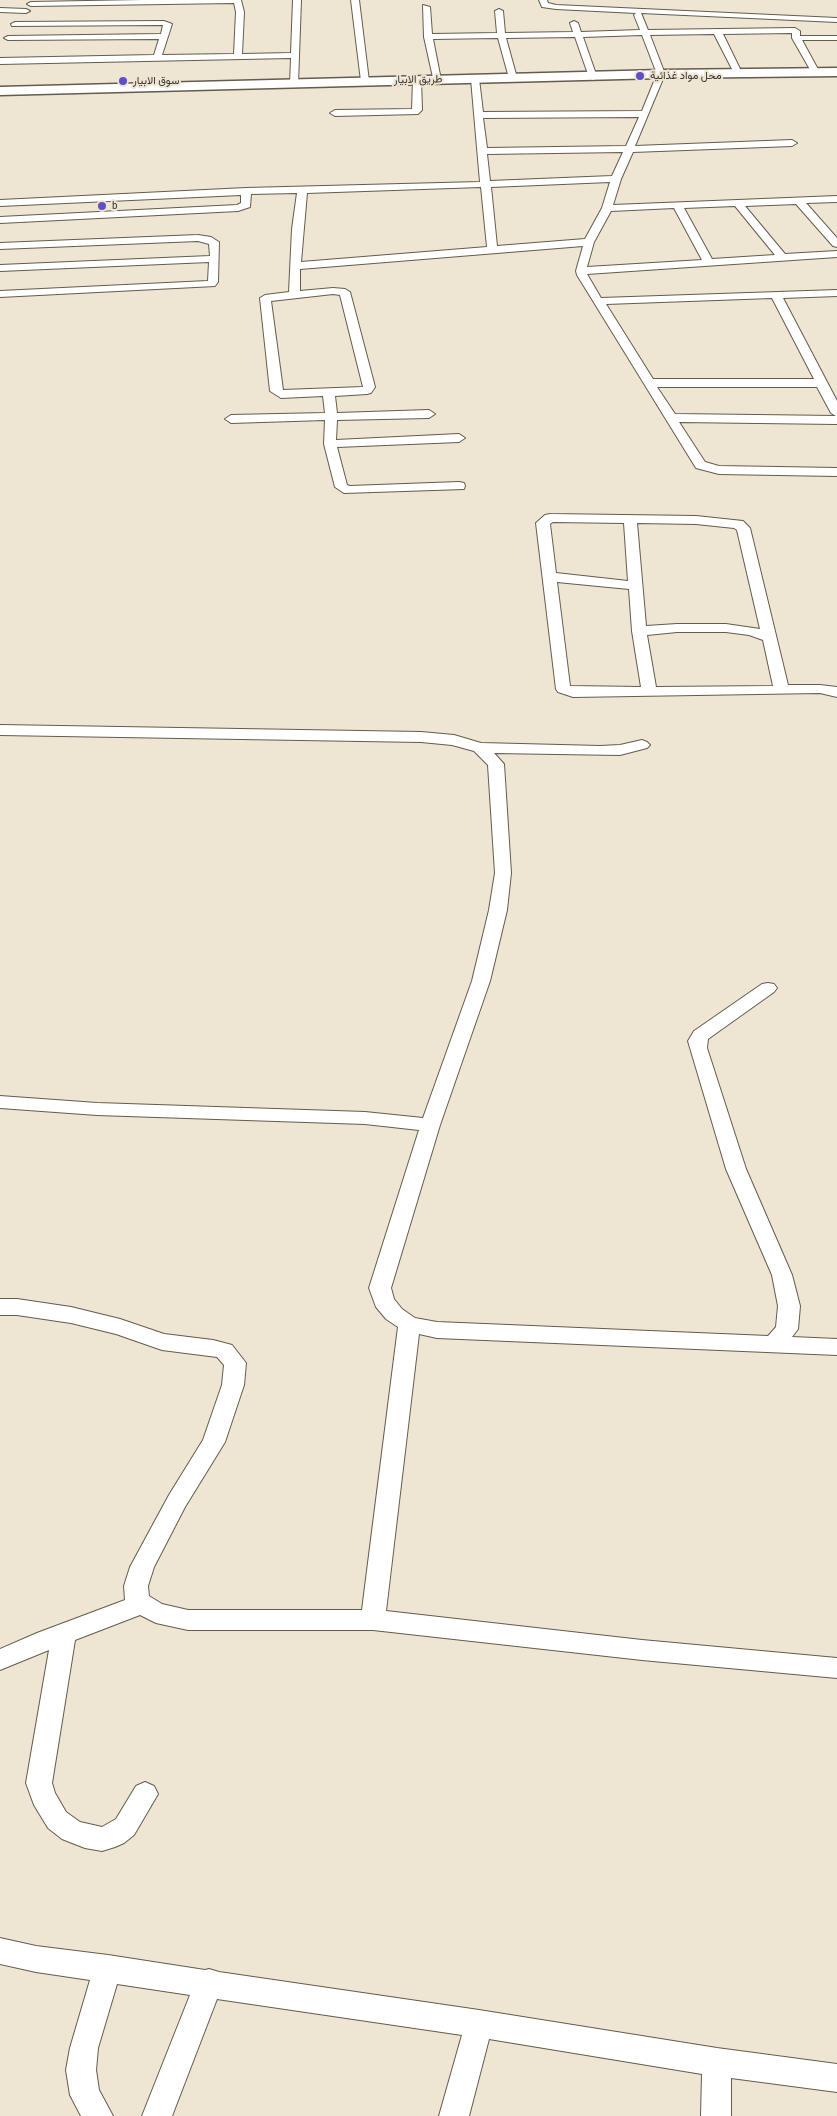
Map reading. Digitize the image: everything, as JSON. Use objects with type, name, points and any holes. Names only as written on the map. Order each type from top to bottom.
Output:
[{"type":"main road","name":"طريق الابيار","points":[[0,91],[660,74],[837,72]]},
{"type":"street","points":[[294,84],[297,0]]},
{"type":"street","points":[[355,0],[366,81]]},
{"type":"street","points":[[543,0],[545,5],[556,7],[837,20]]},
{"type":"street","points":[[0,10],[30,5],[238,1],[240,12],[238,56]]},
{"type":"street","points":[[4,43],[15,24],[30,5]]},
{"type":"street","points":[[426,7],[428,37],[437,80]]},
{"type":"street","points":[[499,11],[501,35],[513,78]]},
{"type":"street","points":[[569,11],[593,76]]},
{"type":"street","points":[[638,16],[660,74],[645,114],[616,179],[607,208],[589,242],[581,271],[597,302],[700,464],[706,468],[719,470],[837,472]]},
{"type":"street","points":[[15,24],[160,22],[168,24],[157,58]]},
{"type":"street","points":[[428,37],[794,30],[796,31],[796,38],[816,73]]},
{"type":"street","points":[[718,31],[738,73]]},
{"type":"street","points":[[4,43],[164,36]]},
{"type":"street","points":[[796,38],[837,38]]},
{"type":"street","points":[[0,61],[296,55]]},
{"type":"street","points":[[475,79],[492,250]]},
{"type":"street","points":[[335,113],[415,112],[417,110],[417,80]]},
{"type":"street","points":[[478,115],[645,114]]},
{"type":"street","points":[[482,151],[630,149],[792,143]]},
{"type":"street","points":[[0,203],[246,191],[368,190],[485,183],[616,179]]},
{"type":"street","points":[[294,294],[302,190]]},
{"type":"street","points":[[0,220],[238,208],[246,205],[246,191]]},
{"type":"street","points":[[607,208],[837,199]]},
{"type":"street","points":[[798,200],[837,244]]},
{"type":"street","points":[[738,203],[783,258]]},
{"type":"street","points":[[677,205],[708,262]]},
{"type":"street","points":[[0,246],[198,238],[214,242],[215,259],[213,282],[211,284],[18,280],[0,268]]},
{"type":"street","points":[[295,266],[589,242]]},
{"type":"street","points":[[581,271],[837,254]]},
{"type":"street","points":[[0,294],[18,280],[215,259]]},
{"type":"street","points":[[345,292],[368,387],[367,390],[361,392],[281,394],[276,391],[265,298],[294,294],[345,292]]},
{"type":"street","points":[[597,302],[837,293]]},
{"type":"street","points":[[776,296],[837,413]]},
{"type":"street","points":[[648,383],[820,383]]},
{"type":"street","points":[[329,392],[331,416],[330,444],[341,488],[459,486]]},
{"type":"street","points":[[231,419],[429,414]]},
{"type":"street","points":[[670,418],[837,420]]},
{"type":"street","points":[[330,444],[459,438]]},
{"type":"street","points":[[782,690],[743,528],[738,524],[696,520],[550,518],[546,519],[543,523],[551,576],[563,689],[573,692],[782,690],[837,692]]},
{"type":"street","points":[[630,520],[639,631],[648,692]]},
{"type":"street","points":[[551,576],[635,586]]},
{"type":"street","points":[[639,631],[677,628],[726,628],[751,631],[768,637]]},
{"type":"street","points":[[0,730],[421,737],[454,740],[480,748],[600,751],[620,750],[642,745]]},
{"type":"street","points":[[480,748],[496,764],[503,873],[500,901],[481,981],[430,1125],[380,1288],[384,1302],[394,1314],[410,1324],[437,1330],[837,1347]]},
{"type":"street","points":[[768,988],[701,1035],[698,1041],[698,1048],[736,1169],[782,1275],[789,1306],[786,1330],[774,1345]]},
{"type":"street","points":[[0,1102],[97,1109],[365,1118],[430,1125]]},
{"type":"street","points":[[0,1307],[18,1307],[71,1315],[120,1327],[162,1342],[214,1348],[224,1351],[235,1363],[236,1371],[233,1385],[214,1442],[177,1501],[142,1567],[136,1586],[137,1601],[156,1613],[188,1620],[373,1620],[642,1650],[837,1668]]},
{"type":"street","points":[[373,1620],[410,1324]]},
{"type":"street","points":[[0,1660],[64,1633],[143,1604]]},
{"type":"street","points":[[64,1633],[39,1783],[43,1797],[57,1820],[71,1831],[85,1836],[102,1838],[115,1835],[125,1827],[145,1794]]},
{"type":"street","points":[[0,1951],[716,2062],[837,2078]]},
{"type":"street","points":[[98,2116],[85,2095],[81,2070],[84,2048],[108,1968]]},
{"type":"street","points":[[158,2116],[208,1982]]},
{"type":"street","points":[[454,2116],[480,2024]]},
{"type":"street","points":[[716,2062],[716,2116]]},
{"type":"place","name":"محل مواد غذائية","points":[[640,76]]},
{"type":"place","name":"سوق الابيار","points":[[123,81]]},
{"type":"place","name":"b","points":[[102,206]]}]
